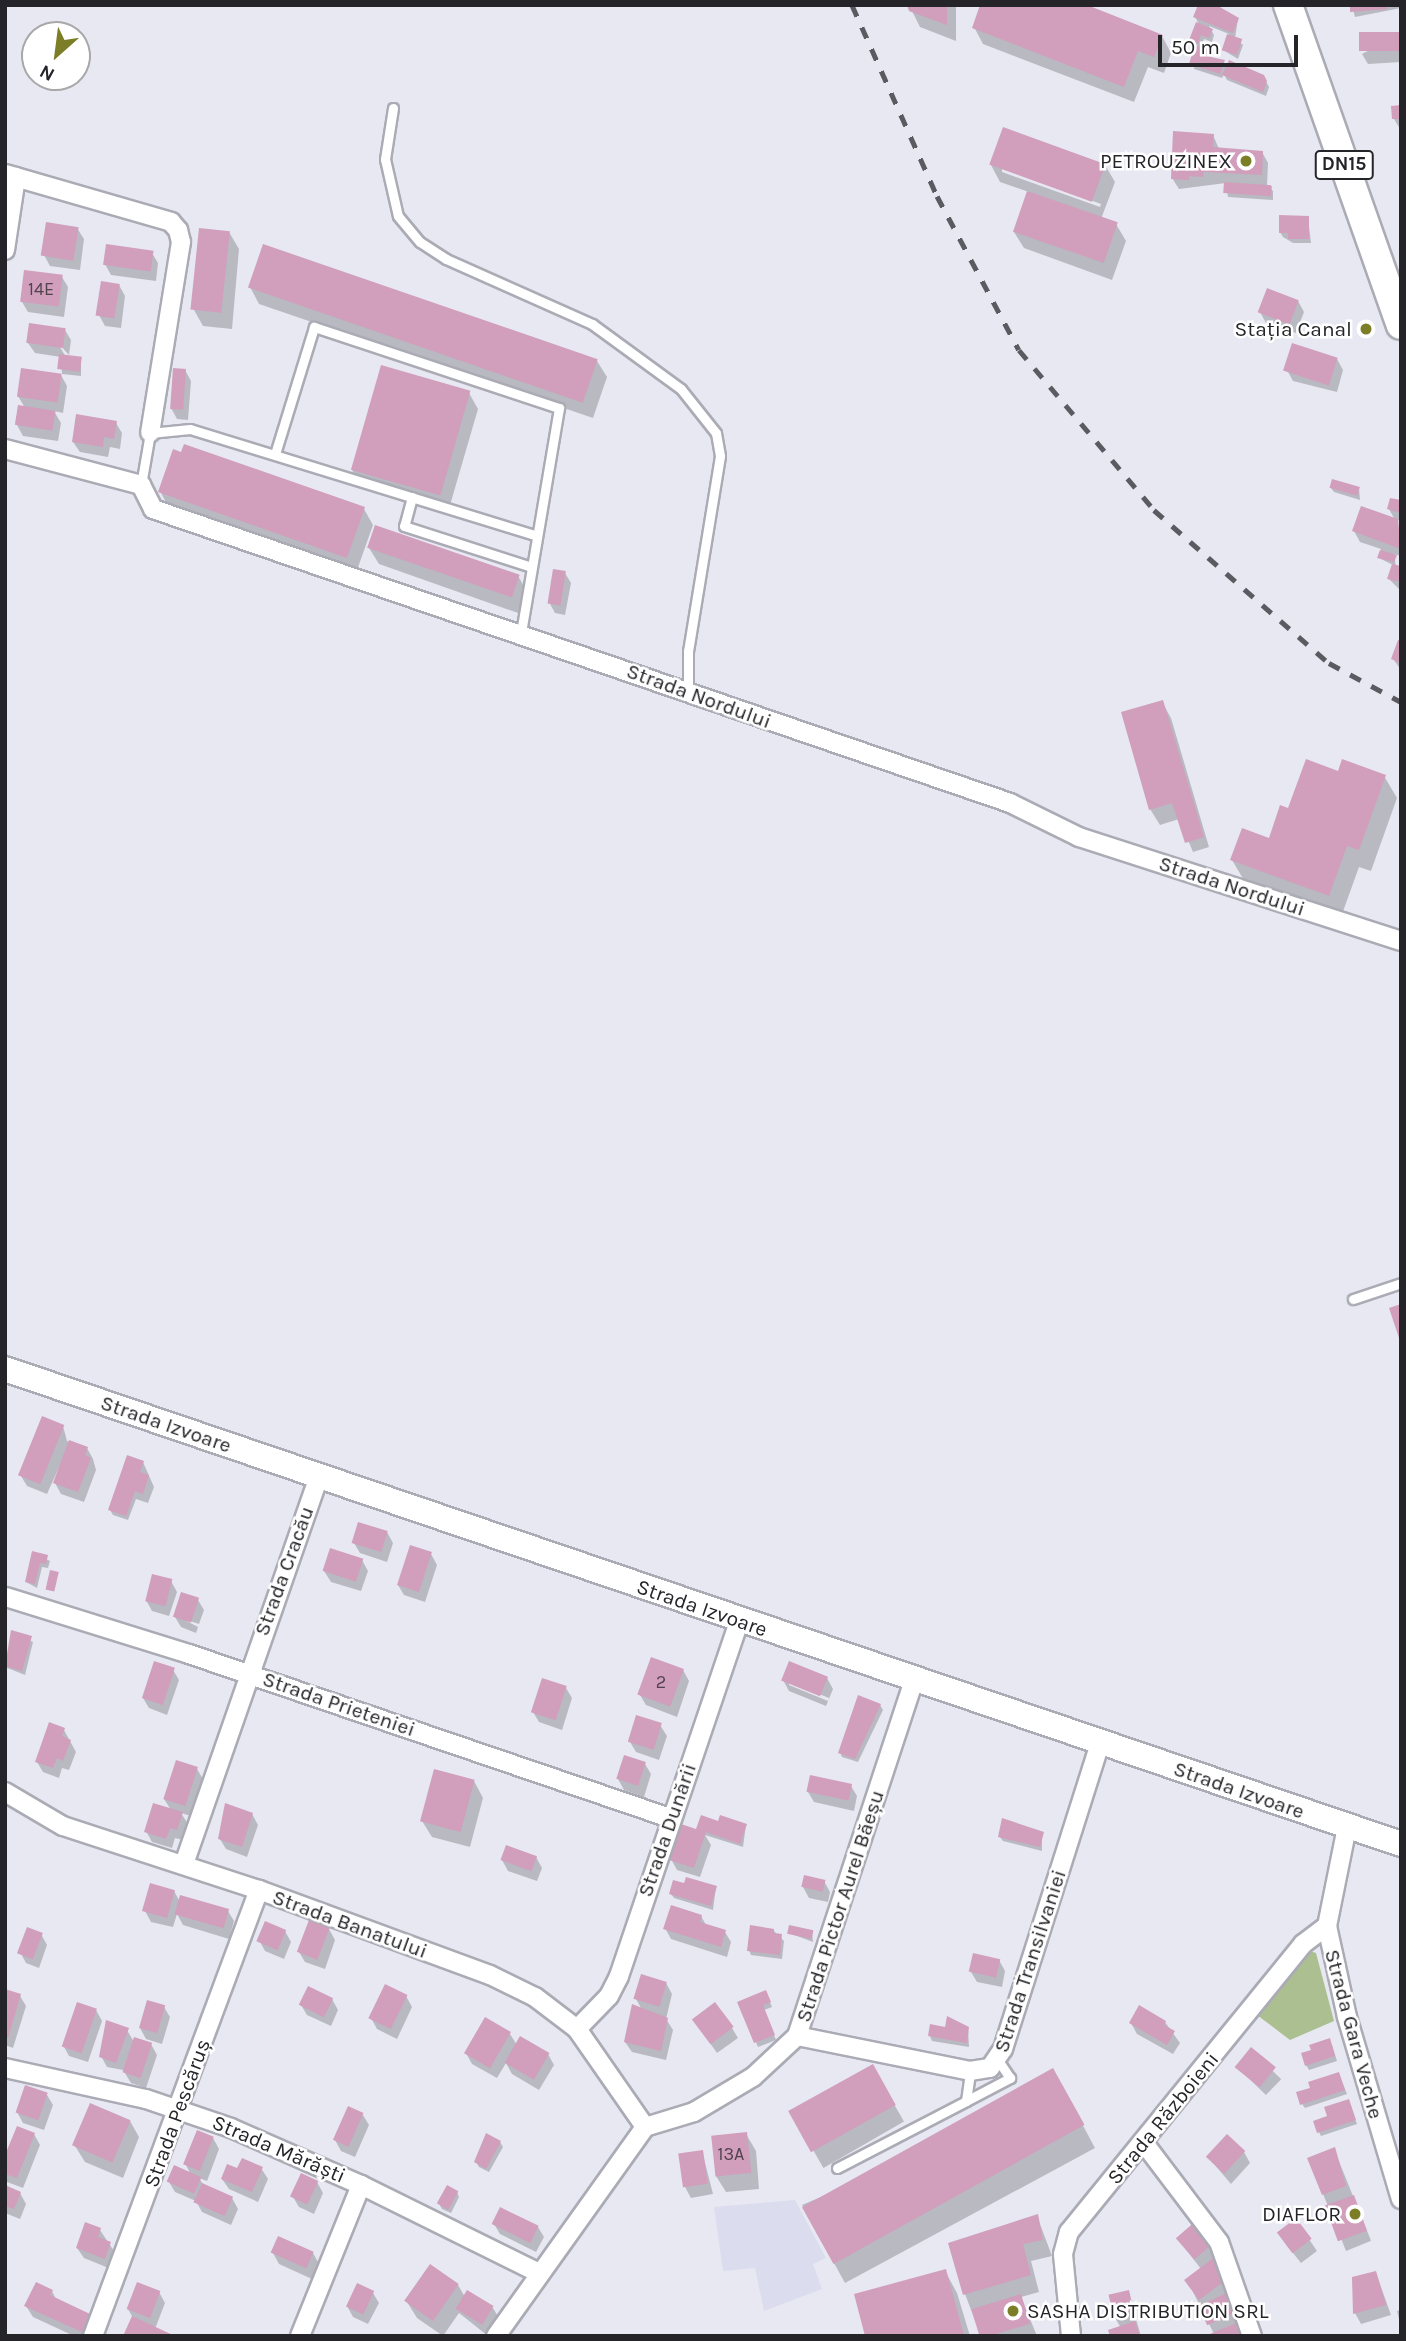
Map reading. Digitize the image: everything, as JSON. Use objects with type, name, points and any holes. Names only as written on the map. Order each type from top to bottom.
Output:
[{"type":"main road","name":"DN15","points":[[1288,5],[1401,325]]},
{"type":"main road","name":"Strada Izvoare","points":[[5,1369],[739,1621],[1401,1844]]},
{"type":"street","points":[[5,250],[10,176],[171,222],[178,230],[181,242],[150,433]]},
{"type":"street","points":[[5,449],[141,485]]},
{"type":"street","name":"Strada Nordului","points":[[141,485],[153,509],[1010,803],[1079,838],[1401,941]]},
{"type":"street","name":"Strada Cracău","points":[[184,1864],[247,1674],[319,1477]]},
{"type":"street","name":"Strada Prieteniei","points":[[6,1597],[247,1674],[670,1818]]},
{"type":"street","name":"Strada Dunării","points":[[577,2029],[608,1996],[619,1976],[670,1818],[739,1621]]},
{"type":"street","name":"Strada Pictor Aurel Băeșu","points":[[645,2127],[694,2112],[753,2077],[797,2036],[914,1680]]},
{"type":"street","name":"Strada Transilvaniei","points":[[797,2036],[970,2071],[990,2068],[998,2060],[1100,1743]]},
{"type":"street","name":"Strada Banatului","points":[[5,1792],[63,1826],[259,1890],[490,1975],[535,1997],[577,2029],[645,2127]]},
{"type":"street","name":"Strada Gara Veche","points":[[1347,1827],[1327,1926],[1343,2004],[1401,2199]]},
{"type":"street","name":"Strada Pescăruș","points":[[93,2336],[259,1890]]},
{"type":"street","name":"Strada Războieni","points":[[1071,2336],[1063,2254],[1069,2232],[1303,1944],[1327,1926]]},
{"type":"street","name":"Strada Mărăști","points":[[7,2072],[66,2079],[179,2108],[361,2185],[537,2272]]},
{"type":"street","points":[[496,2336],[537,2272],[645,2127]]},
{"type":"street","points":[[1144,2143],[1219,2242],[1251,2336]]},
{"type":"street","points":[[300,2336],[361,2185]]},
{"type":"lane","points":[[393,108],[385,159],[398,216],[420,242],[446,259],[592,324],[681,389],[716,433],[720,456],[688,652],[688,691]]},
{"type":"lane","points":[[275,454],[314,327],[559,408],[521,634]]},
{"type":"lane","points":[[141,485],[150,433],[190,429],[537,536]]},
{"type":"lane","points":[[412,497],[404,526],[532,567]]},
{"type":"lane","points":[[1353,1299],[1401,1283]]},
{"type":"lane","points":[[837,2168],[1010,2078],[998,2060]]},
{"type":"lane","points":[[966,2101],[970,2071]]},
{"type":"shaded area","points":[[795,2200],[826,2258],[813,2264],[822,2289],[764,2311],[755,2268],[723,2271],[714,2207]]},
{"type":"green space","points":[[1310,1951],[1316,1953],[1334,2021],[1290,2040],[1257,2015]]},
{"type":"building","points":[[907,5],[947,5],[947,25],[909,11]]},
{"type":"building","points":[[980,5],[1087,5],[1163,35],[1154,57],[1138,51],[1124,87],[972,28]]},
{"type":"building","points":[[1198,5],[1218,6],[1239,18],[1233,33],[1193,17]]},
{"type":"building","points":[[1350,5],[1387,5],[1387,9],[1350,12]]},
{"type":"building","points":[[1196,22],[1213,29],[1209,38],[1201,35],[1198,44],[1189,40]]},
{"type":"building","points":[[1359,32],[1401,32],[1401,51],[1359,51]]},
{"type":"building","points":[[1227,34],[1242,39],[1237,55],[1222,50]]},
{"type":"building","points":[[1195,45],[1208,49],[1206,56],[1225,60],[1220,74],[1189,64]]},
{"type":"building","points":[[1229,60],[1264,75],[1267,81],[1263,92],[1222,75]]},
{"type":"building","points":[[1401,105],[1401,119],[1392,119],[1391,106]]},
{"type":"building","points":[[1003,127],[1105,164],[1092,202],[989,165]]},
{"type":"building","points":[[1173,131],[1214,134],[1213,147],[1263,151],[1262,175],[1204,172],[1203,177],[1189,176],[1189,180],[1171,179]]},
{"type":"building","points":[[1224,182],[1272,185],[1271,196],[1223,193]]},
{"type":"building","points":[[1027,191],[1118,222],[1104,263],[1013,232]]},
{"type":"building","points":[[1279,215],[1309,216],[1309,239],[1288,239],[1288,233],[1279,233]]},
{"type":"building","points":[[46,222],[79,227],[73,261],[41,256]]},
{"type":"building","points":[[199,228],[230,231],[221,313],[190,310]]},
{"type":"building","points":[[106,244],[154,251],[151,271],[103,265]]},
{"type":"building","points":[[263,244],[598,359],[583,403],[248,287]]},
{"type":"building","points":[[24,270],[63,275],[59,307],[20,302]]},
{"type":"building","points":[[101,281],[120,284],[114,319],[96,316]]},
{"type":"building","points":[[1267,288],[1299,300],[1289,324],[1258,312]]},
{"type":"building","points":[[29,323],[66,328],[63,348],[26,343]]},
{"type":"building","points":[[1292,343],[1338,358],[1329,385],[1283,371]]},
{"type":"building","points":[[59,354],[82,357],[80,372],[57,369]]},
{"type":"building","points":[[381,365],[470,391],[440,495],[351,470]]},
{"type":"building","points":[[21,368],[62,374],[58,402],[17,397]]},
{"type":"building","points":[[173,368],[186,369],[183,410],[170,409]]},
{"type":"building","points":[[18,405],[56,411],[52,431],[15,425]]},
{"type":"building","points":[[76,414],[117,421],[114,439],[104,437],[103,447],[72,442]]},
{"type":"building","points":[[184,444],[365,507],[347,558],[158,492],[173,449],[181,452]]},
{"type":"building","points":[[1332,479],[1360,487],[1357,496],[1330,488]]},
{"type":"building","points":[[1390,498],[1401,500],[1401,513],[1387,509]]},
{"type":"building","points":[[1361,506],[1398,519],[1401,549],[1352,531]]},
{"type":"building","points":[[375,525],[520,575],[512,598],[367,548]]},
{"type":"building","points":[[1380,550],[1397,555],[1394,562],[1377,558]]},
{"type":"building","points":[[1392,564],[1401,566],[1401,582],[1387,579]]},
{"type":"building","points":[[553,569],[566,571],[560,606],[548,604]]},
{"type":"building","points":[[1398,640],[1401,641],[1401,663],[1391,659]]},
{"type":"building","points":[[1163,700],[1204,837],[1185,843],[1172,803],[1149,810],[1121,712]]},
{"type":"building","points":[[1306,759],[1338,771],[1342,759],[1386,775],[1359,850],[1347,846],[1329,896],[1230,860],[1242,828],[1269,838],[1280,805],[1288,808]]},
{"type":"building","points":[[1401,1304],[1401,1341],[1400,1341],[1389,1308]]},
{"type":"building","points":[[42,1416],[64,1425],[40,1484],[18,1475]]},
{"type":"building","points":[[69,1440],[88,1447],[85,1455],[91,1458],[78,1492],[53,1483]]},
{"type":"building","points":[[127,1455],[144,1461],[140,1472],[149,1475],[143,1494],[135,1491],[126,1516],[108,1510]]},
{"type":"building","points":[[358,1522],[388,1531],[381,1552],[352,1543]]},
{"type":"building","points":[[410,1545],[432,1552],[419,1592],[397,1585]]},
{"type":"building","points":[[330,1548],[363,1559],[356,1582],[323,1571]]},
{"type":"building","points":[[32,1551],[48,1555],[46,1564],[40,1563],[35,1584],[25,1582]]},
{"type":"building","points":[[50,1570],[59,1572],[54,1592],[46,1589]]},
{"type":"building","points":[[152,1574],[172,1579],[166,1606],[145,1601]]},
{"type":"building","points":[[181,1592],[199,1598],[191,1623],[173,1617]]},
{"type":"building","points":[[11,1630],[32,1636],[22,1671],[5,1666]]},
{"type":"building","points":[[651,1657],[684,1669],[670,1707],[637,1695]]},
{"type":"building","points":[[154,1661],[175,1668],[163,1705],[142,1698]]},
{"type":"building","points":[[789,1661],[828,1677],[820,1696],[781,1680]]},
{"type":"building","points":[[542,1678],[567,1686],[556,1720],[531,1712]]},
{"type":"building","points":[[858,1695],[881,1704],[855,1759],[838,1753]]},
{"type":"building","points":[[636,1715],[662,1723],[654,1750],[628,1742]]},
{"type":"building","points":[[49,1722],[65,1728],[62,1736],[71,1740],[63,1761],[57,1758],[53,1768],[35,1762]]},
{"type":"building","points":[[624,1755],[646,1762],[638,1786],[616,1779]]},
{"type":"building","points":[[176,1760],[198,1767],[185,1806],[163,1799]]},
{"type":"building","points":[[434,1769],[475,1780],[461,1832],[420,1821]]},
{"type":"building","points":[[810,1775],[852,1784],[849,1801],[806,1792]]},
{"type":"building","points":[[153,1803],[183,1812],[177,1830],[170,1828],[166,1839],[144,1832]]},
{"type":"building","points":[[225,1803],[253,1813],[242,1847],[218,1839]]},
{"type":"building","points":[[701,1815],[718,1821],[720,1815],[747,1824],[740,1844],[706,1832],[694,1868],[669,1860],[681,1824],[696,1829]]},
{"type":"building","points":[[1002,1818],[1044,1832],[1040,1847],[998,1837]]},
{"type":"building","points":[[506,1845],[537,1856],[532,1871],[501,1860]]},
{"type":"building","points":[[804,1875],[825,1880],[823,1892],[801,1887]]},
{"type":"building","points":[[686,1877],[717,1886],[711,1906],[669,1894],[673,1880],[684,1883]]},
{"type":"building","points":[[150,1883],[175,1890],[167,1918],[142,1911]]},
{"type":"building","points":[[180,1895],[229,1909],[224,1928],[174,1914]]},
{"type":"building","points":[[671,1905],[702,1915],[700,1922],[726,1930],[721,1947],[663,1929]]},
{"type":"building","points":[[309,1920],[330,1928],[317,1960],[297,1952]]},
{"type":"building","points":[[265,1921],[286,1930],[278,1950],[256,1941]]},
{"type":"building","points":[[750,1925],[774,1929],[774,1933],[782,1934],[780,1955],[747,1951]]},
{"type":"building","points":[[789,1925],[813,1930],[812,1939],[787,1934]]},
{"type":"building","points":[[27,1927],[43,1933],[33,1959],[17,1953]]},
{"type":"building","points":[[973,1953],[1000,1959],[996,1978],[969,1972]]},
{"type":"building","points":[[641,1974],[667,1982],[659,2007],[633,1999]]},
{"type":"building","points":[[385,1984],[407,1995],[391,2029],[368,2018]]},
{"type":"building","points":[[308,1986],[333,1998],[324,2017],[299,2005]]},
{"type":"building","points":[[5,1989],[21,1994],[8,2038],[5,2037]]},
{"type":"building","points":[[766,1990],[771,2002],[763,2005],[775,2035],[754,2043],[737,2002]]},
{"type":"building","points":[[147,2000],[165,2005],[157,2033],[139,2028]]},
{"type":"building","points":[[77,2002],[97,2009],[82,2053],[62,2046]]},
{"type":"building","points":[[715,2002],[734,2027],[710,2044],[692,2019]]},
{"type":"building","points":[[632,2004],[668,2018],[661,2051],[624,2042]]},
{"type":"building","points":[[1139,2005],[1166,2021],[1164,2025],[1175,2031],[1167,2045],[1129,2023]]},
{"type":"building","points":[[947,2016],[969,2027],[967,2043],[928,2036],[930,2024],[945,2027]]},
{"type":"building","points":[[485,2017],[511,2032],[490,2068],[464,2053]]},
{"type":"building","points":[[106,2020],[129,2028],[116,2063],[99,2057]]},
{"type":"building","points":[[520,2036],[549,2053],[534,2080],[505,2063]]},
{"type":"building","points":[[134,2037],[152,2043],[141,2078],[123,2072]]},
{"type":"building","points":[[1330,2038],[1335,2056],[1305,2066],[1301,2053],[1311,2050],[1309,2045]]},
{"type":"building","points":[[1251,2047],[1276,2067],[1260,2087],[1235,2067]]},
{"type":"building","points":[[873,2064],[896,2105],[811,2152],[788,2111]]},
{"type":"building","points":[[1053,2068],[1085,2125],[833,2264],[802,2207]]},
{"type":"building","points":[[1339,2072],[1345,2090],[1300,2105],[1296,2092],[1310,2088],[1308,2082]]},
{"type":"building","points":[[25,2085],[48,2093],[38,2120],[16,2112]]},
{"type":"building","points":[[1349,2099],[1356,2120],[1317,2133],[1313,2121],[1327,2116],[1324,2107]]},
{"type":"building","points":[[90,2103],[131,2120],[113,2163],[72,2145]]},
{"type":"building","points":[[348,2106],[364,2113],[348,2147],[333,2140]]},
{"type":"building","points":[[17,2126],[35,2133],[17,2178],[5,2174],[5,2155]]},
{"type":"building","points":[[197,2130],[214,2137],[200,2171],[183,2164]]},
{"type":"building","points":[[747,2132],[751,2173],[715,2177],[711,2136]]},
{"type":"building","points":[[486,2133],[501,2141],[486,2169],[474,2162]]},
{"type":"building","points":[[1227,2134],[1245,2151],[1224,2174],[1206,2157]]},
{"type":"building","points":[[1335,2147],[1346,2186],[1322,2195],[1307,2158]]},
{"type":"building","points":[[703,2150],[708,2184],[683,2187],[678,2153]]},
{"type":"building","points":[[242,2158],[263,2167],[252,2192],[221,2179],[227,2164],[237,2168]]},
{"type":"building","points":[[174,2165],[201,2177],[194,2194],[167,2181]]},
{"type":"building","points":[[301,2173],[318,2181],[307,2205],[290,2197]]},
{"type":"building","points":[[202,2183],[233,2197],[225,2216],[193,2202]]},
{"type":"building","points":[[5,2185],[21,2192],[14,2209],[5,2206]]},
{"type":"building","points":[[447,2185],[458,2191],[448,2210],[437,2203]]},
{"type":"building","points":[[1354,2195],[1367,2231],[1338,2241],[1325,2206]]},
{"type":"building","points":[[500,2207],[539,2226],[530,2243],[492,2224]]},
{"type":"building","points":[[1038,2214],[1043,2240],[1023,2244],[1031,2275],[963,2295],[948,2243]]},
{"type":"building","points":[[1296,2218],[1312,2239],[1292,2253],[1277,2232]]},
{"type":"building","points":[[1197,2220],[1215,2241],[1194,2260],[1176,2238]]},
{"type":"building","points":[[85,2222],[101,2228],[98,2237],[111,2242],[105,2259],[76,2248]]},
{"type":"building","points":[[278,2236],[314,2252],[306,2268],[271,2252]]},
{"type":"building","points":[[1216,2256],[1231,2276],[1199,2300],[1184,2280]]},
{"type":"building","points":[[430,2264],[459,2284],[433,2321],[404,2301]]},
{"type":"building","points":[[946,2269],[964,2336],[865,2336],[854,2294]]},
{"type":"building","points":[[1376,2271],[1386,2305],[1353,2314],[1352,2277]]},
{"type":"building","points":[[36,2282],[53,2290],[50,2295],[90,2314],[82,2332],[24,2306]]},
{"type":"building","points":[[137,2282],[160,2291],[150,2318],[127,2309]]},
{"type":"building","points":[[357,2283],[374,2291],[363,2315],[346,2307]]},
{"type":"building","points":[[467,2290],[494,2306],[482,2325],[456,2309]]},
{"type":"building","points":[[1129,2290],[1134,2312],[1114,2317],[1109,2295]]},
{"type":"building","points":[[1231,2291],[1240,2310],[1207,2325],[1198,2306]]},
{"type":"building","points":[[1021,2294],[1030,2324],[990,2336],[979,2336],[971,2309]]},
{"type":"building","points":[[132,2316],[175,2336],[123,2336]]},
{"type":"building","points":[[1135,2321],[1140,2336],[1110,2336],[1108,2330]]},
{"type":"building","points":[[1239,2322],[1245,2336],[1205,2336]]},
{"type":"railway","points":[[852,5],[937,196],[1019,350],[1154,510],[1329,663],[1401,702]]},
{"type":"place","name":"PETROUZINEX","points":[[1246,161]]},
{"type":"place","name":"Stația Canal","points":[[1366,329]]},
{"type":"place","name":"DIAFLOR","points":[[1355,2214]]},
{"type":"place","name":"SASHA DISTRIBUTION SRL","points":[[1013,2311]]}]
